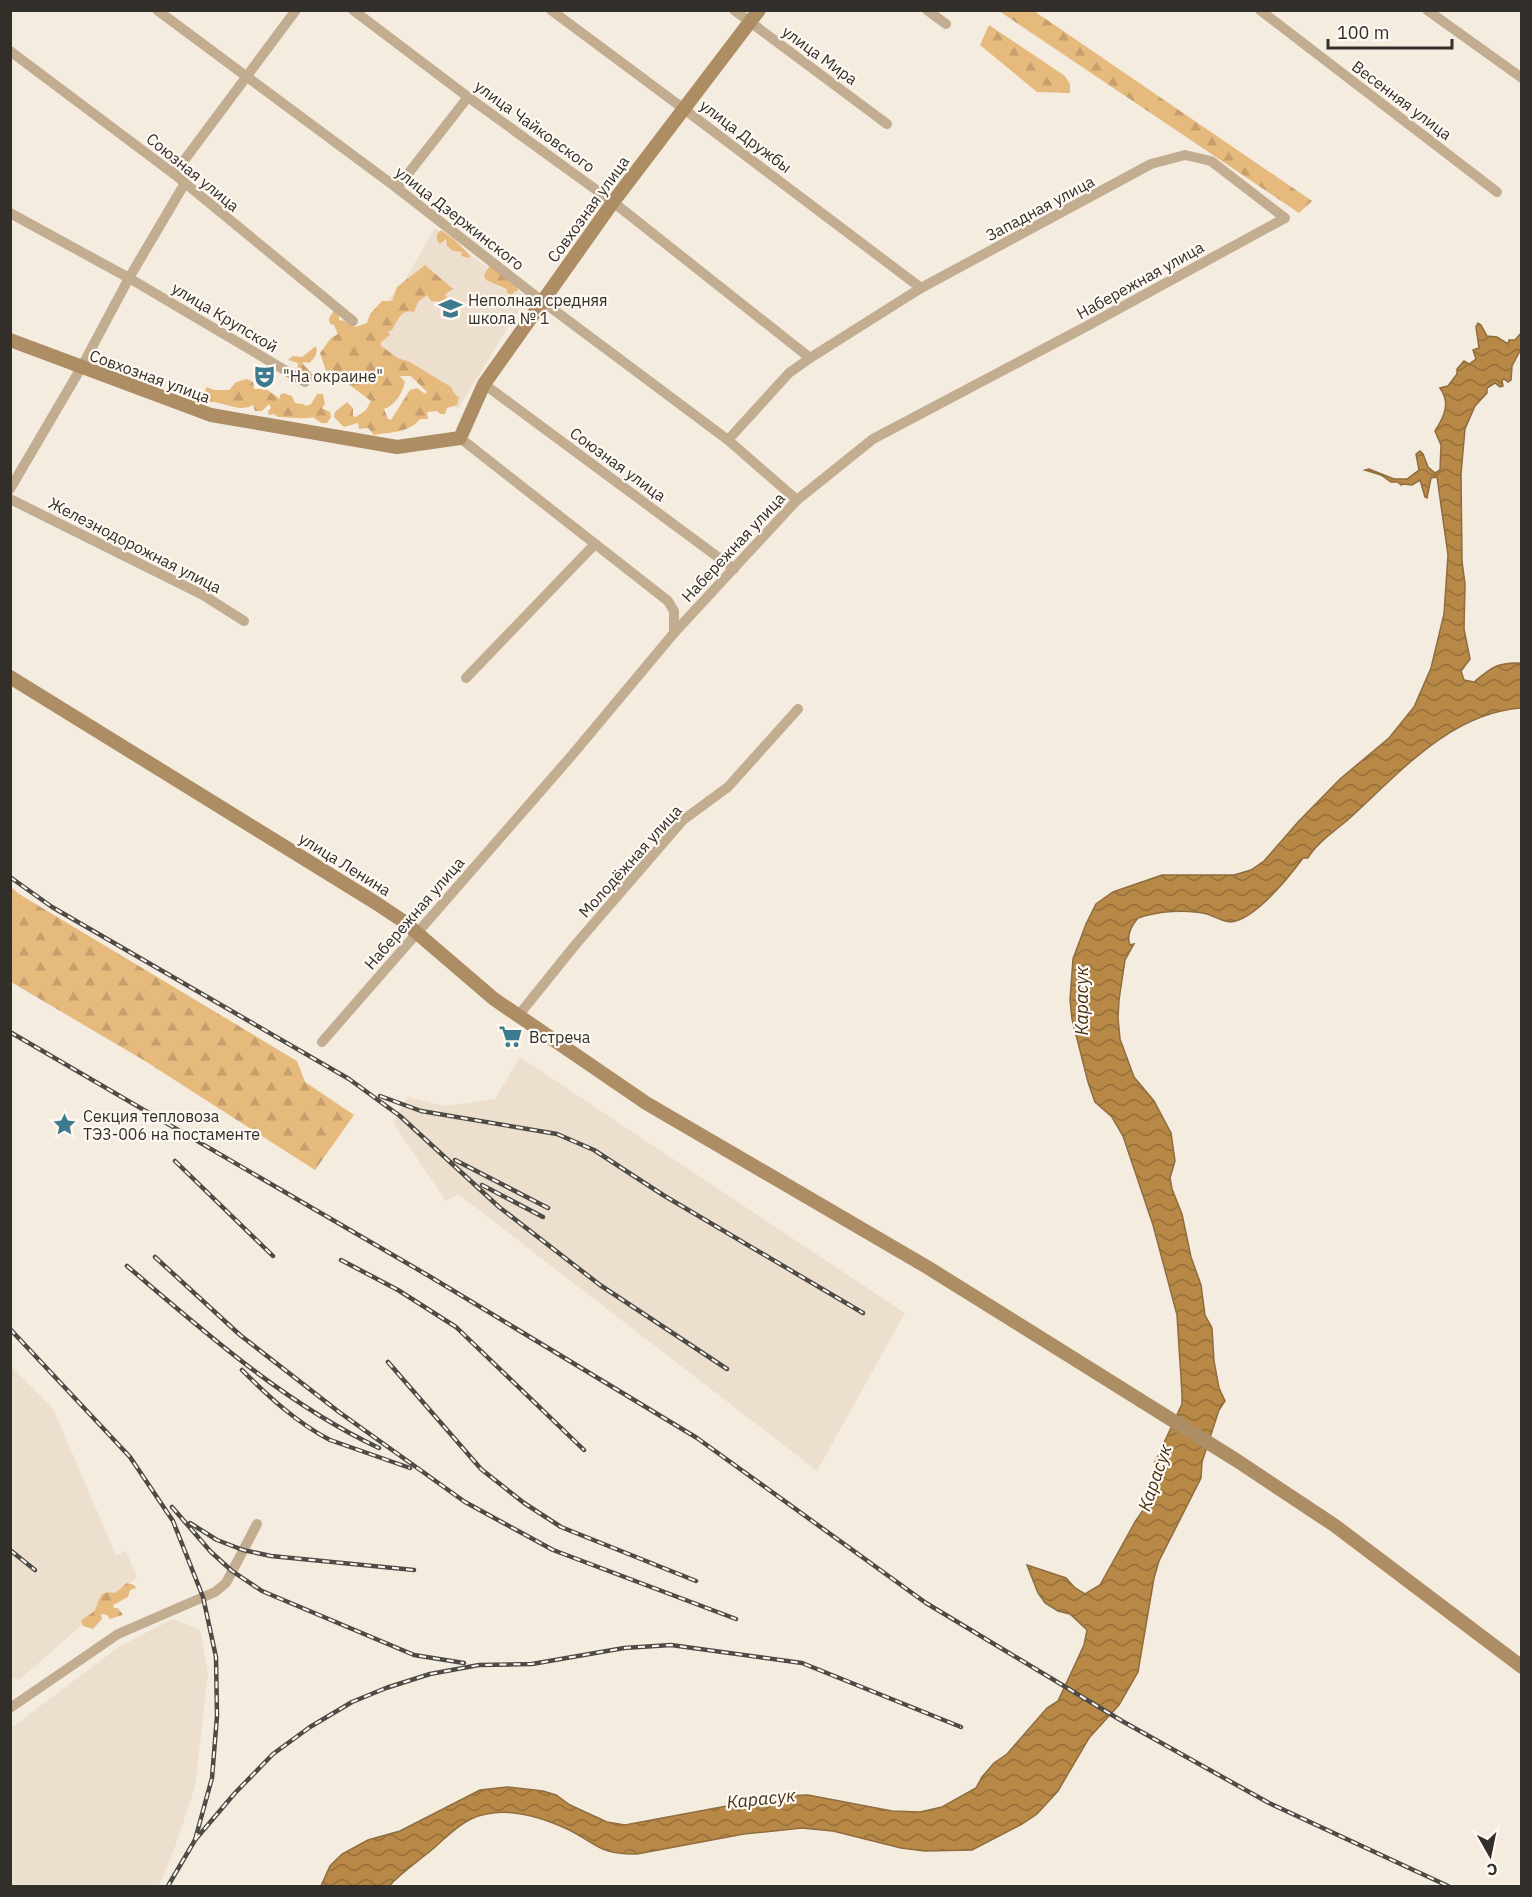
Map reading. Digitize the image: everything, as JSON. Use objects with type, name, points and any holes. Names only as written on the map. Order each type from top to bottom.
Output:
[{"type":"main road","name":"Совхозная улица","points":[[10,340],[211,415],[397,447],[460,438],[484,384],[613,202],[759,10]]},
{"type":"main road","name":"улица Ленина","points":[[10,678],[403,921],[476,984],[646,1103],[927,1267],[1149,1403],[1350,1537],[1521,1667]]},
{"type":"street","name":"улица Дзержинского","points":[[157,10],[397,188],[542,301],[728,440],[796,500]]},
{"type":"street","points":[[174,174],[296,10]]},
{"type":"street","name":"улица Чайковского","points":[[354,10],[468,97],[613,202],[810,358]]},
{"type":"street","name":"улица Дружбы","points":[[550,10],[921,288]]},
{"type":"street","name":"улица Мира","points":[[734,10],[887,124]]},
{"type":"street","points":[[927,10],[946,24]]},
{"type":"street","name":"Весенняя улица","points":[[1260,10],[1497,192]]},
{"type":"street","points":[[1427,10],[1521,78]]},
{"type":"street","name":"Союзная улица","points":[[10,51],[174,174],[354,321]]},
{"type":"street","points":[[397,188],[468,97]]},
{"type":"street","name":"Западная улица","points":[[728,440],[789,373],[810,358],[921,288],[1151,164],[1185,155],[1211,161],[1285,218]]},
{"type":"street","points":[[10,489],[185,183]]},
{"type":"street","name":"улица Крупской","points":[[10,213],[129,278],[305,382]]},
{"type":"street","name":"Набережная улица","points":[[322,1042],[573,754],[674,633],[796,500],[873,439],[1285,218]]},
{"type":"street","name":"Союзная улица","points":[[484,384],[734,569]]},
{"type":"street","points":[[460,438],[668,601],[674,611],[674,633]]},
{"type":"street","name":"Железнодорожная улица","points":[[10,499],[203,595],[244,621]]},
{"type":"street","points":[[466,678],[595,544]]},
{"type":"street","name":"Молодёжная улица","points":[[519,1016],[576,944],[681,822],[728,787],[798,709]]},
{"type":"street","points":[[10,1708],[118,1634],[215,1592],[226,1583],[257,1524]]},
{"type":"shaded area","name":"Неполная средняя школа № 1","points":[[435,228],[527,297],[458,409],[355,341],[405,280]]},
{"type":"shaded area","points":[[520,1057],[905,1313],[817,1471],[458,1194],[446,1201],[393,1123],[408,1097],[445,1106],[495,1099]]},
{"type":"shaded area","points":[[10,1365],[53,1408],[116,1555],[126,1551],[137,1577],[19,1680],[10,1678]]},
{"type":"shaded area","points":[[173,1619],[197,1628],[201,1633],[208,1674],[195,1787],[159,1886],[11,1886],[11,1728],[120,1646]]},
{"type":"green space","points":[[999,11],[1034,11],[1312,201],[1299,213]]},
{"type":"green space","points":[[989,25],[1065,76],[1070,84],[1070,93],[1037,92],[980,45]]},
{"type":"green space","points":[[441,230],[460,245],[470,256],[469,258],[461,256],[462,252],[453,251],[447,246],[446,239],[440,244],[437,234]]},
{"type":"green space","points":[[425,265],[453,289],[445,294],[447,297],[442,302],[431,301],[427,295],[418,302],[414,312],[403,313],[392,330],[388,331],[390,335],[381,342],[381,346],[451,387],[459,398],[457,405],[447,408],[445,414],[437,411],[427,412],[428,419],[420,419],[410,427],[374,435],[368,428],[359,429],[358,423],[344,427],[334,417],[335,412],[347,402],[353,408],[353,416],[356,417],[366,410],[371,401],[343,380],[341,372],[333,376],[331,370],[326,371],[320,353],[331,338],[338,334],[334,325],[330,324],[329,318],[334,311],[339,315],[339,320],[355,327],[367,323],[370,314],[382,301],[392,301],[397,287]],"holes":[[[400,376],[411,376],[427,392],[425,394],[417,388],[410,390],[391,420],[388,419],[384,409],[395,402],[402,391],[405,382]]]},
{"type":"green space","points":[[490,265],[518,287],[517,291],[512,295],[507,293],[507,289],[486,280],[484,275]]},
{"type":"green space","points":[[316,346],[313,359],[309,363],[302,363],[316,380],[307,382],[297,371],[298,363],[288,360],[293,356],[302,357]]},
{"type":"green space","points":[[247,379],[253,382],[254,389],[266,389],[280,399],[283,393],[292,396],[295,403],[306,406],[311,404],[317,394],[323,394],[325,404],[322,408],[330,412],[331,417],[327,423],[321,423],[313,417],[269,415],[268,411],[271,408],[269,404],[262,411],[255,411],[253,405],[240,408],[215,402],[203,404],[206,387],[214,390],[229,390],[236,382]]},
{"type":"green space","points":[[11,887],[19,894],[297,1061],[305,1082],[354,1115],[315,1170],[145,1061],[11,982]]},
{"type":"green space","points":[[127,1583],[136,1588],[130,1590],[128,1597],[113,1605],[123,1615],[110,1619],[107,1615],[101,1614],[102,1619],[93,1629],[83,1626],[81,1620],[95,1610],[102,1594],[115,1593]]},
{"type":"water","name":"Карасук","points":[[1478,323],[1487,336],[1497,337],[1508,344],[1509,340],[1515,340],[1521,333],[1521,351],[1512,366],[1511,380],[1508,382],[1502,380],[1503,386],[1500,387],[1495,383],[1487,388],[1487,393],[1475,406],[1465,429],[1461,474],[1462,561],[1465,584],[1464,629],[1470,659],[1461,671],[1464,680],[1474,682],[1496,666],[1521,663],[1521,708],[1496,712],[1472,721],[1449,733],[1428,748],[1322,842],[1308,858],[1303,858],[1270,897],[1250,914],[1230,922],[1199,912],[1154,914],[1138,918],[1129,934],[1130,945],[1134,944],[1125,960],[1119,1000],[1120,1039],[1134,1077],[1154,1101],[1171,1133],[1175,1161],[1170,1178],[1172,1189],[1182,1214],[1191,1257],[1201,1285],[1205,1315],[1212,1328],[1214,1361],[1219,1388],[1225,1401],[1219,1410],[1202,1462],[1201,1478],[1159,1561],[1138,1672],[1119,1705],[1089,1738],[1058,1791],[1037,1814],[972,1850],[925,1851],[901,1848],[833,1831],[802,1828],[744,1834],[637,1854],[624,1854],[605,1850],[565,1828],[542,1819],[518,1813],[494,1813],[471,1819],[459,1826],[389,1886],[321,1886],[330,1866],[342,1854],[368,1840],[400,1831],[480,1790],[507,1787],[543,1791],[556,1795],[570,1805],[607,1822],[625,1825],[780,1796],[808,1795],[892,1811],[920,1812],[942,1807],[976,1788],[994,1763],[1007,1754],[1047,1708],[1058,1701],[1084,1645],[1087,1630],[1070,1614],[1058,1611],[1045,1603],[1038,1593],[1027,1565],[1066,1578],[1075,1588],[1085,1594],[1100,1585],[1135,1522],[1154,1494],[1159,1481],[1155,1462],[1182,1404],[1177,1315],[1153,1225],[1123,1136],[1112,1117],[1095,1102],[1088,1082],[1072,1019],[1070,1000],[1073,959],[1096,904],[1113,892],[1162,875],[1234,875],[1251,870],[1264,861],[1340,779],[1389,738],[1414,707],[1431,668],[1444,614],[1448,555],[1437,477],[1431,478],[1427,498],[1420,480],[1412,485],[1401,485],[1365,470],[1369,469],[1394,479],[1407,479],[1419,470],[1416,454],[1420,451],[1428,467],[1435,473],[1440,470],[1441,445],[1435,431],[1446,405],[1440,388],[1448,386],[1464,361],[1469,364],[1476,359],[1473,350],[1479,348],[1476,327]]},
{"type":"railway","points":[[10,877],[52,907],[349,1079],[400,1116],[499,1207],[600,1285],[727,1369]]},
{"type":"railway","points":[[10,1032],[429,1276],[697,1438],[926,1603],[1122,1721],[1269,1803],[1448,1886]]},
{"type":"railway","points":[[380,1096],[421,1111],[557,1134],[594,1150],[663,1195],[863,1313]]},
{"type":"railway","points":[[455,1160],[548,1208]]},
{"type":"railway","points":[[175,1161],[273,1256]]},
{"type":"railway","points":[[482,1185],[543,1217]]},
{"type":"railway","points":[[155,1257],[240,1335],[339,1412],[465,1502],[553,1550],[736,1619]]},
{"type":"railway","points":[[341,1260],[398,1290],[456,1327],[584,1450]]},
{"type":"railway","points":[[127,1266],[216,1341],[278,1388],[344,1430],[379,1448]]},
{"type":"railway","points":[[10,1329],[130,1457],[173,1521],[203,1597],[216,1657],[217,1716],[212,1778],[195,1840],[168,1886]]},
{"type":"railway","points":[[388,1362],[481,1469],[524,1503],[561,1527],[696,1581]]},
{"type":"railway","points":[[242,1370],[262,1390],[306,1426],[330,1440],[410,1468]]},
{"type":"railway","points":[[172,1507],[211,1552],[232,1571],[262,1591],[414,1655],[464,1663]]},
{"type":"railway","points":[[190,1523],[217,1540],[243,1550],[271,1556],[414,1570]]},
{"type":"railway","points":[[10,1550],[35,1570]]},
{"type":"railway","points":[[195,1840],[235,1793],[273,1754],[310,1727],[352,1702],[386,1688],[430,1674],[479,1665],[532,1664],[624,1648],[671,1645],[802,1663],[961,1727]]},
{"type":"place","name":"Неполная средняя школа № 1","points":[[450,309]]},
{"type":"place","name":"\"На окраине\"","points":[[265,376]]},
{"type":"place","name":"Встреча","points":[[511,1037]]},
{"type":"place","name":"Секция тепловоза ТЭ3-006 на постаменте","points":[[65,1125]]}]
